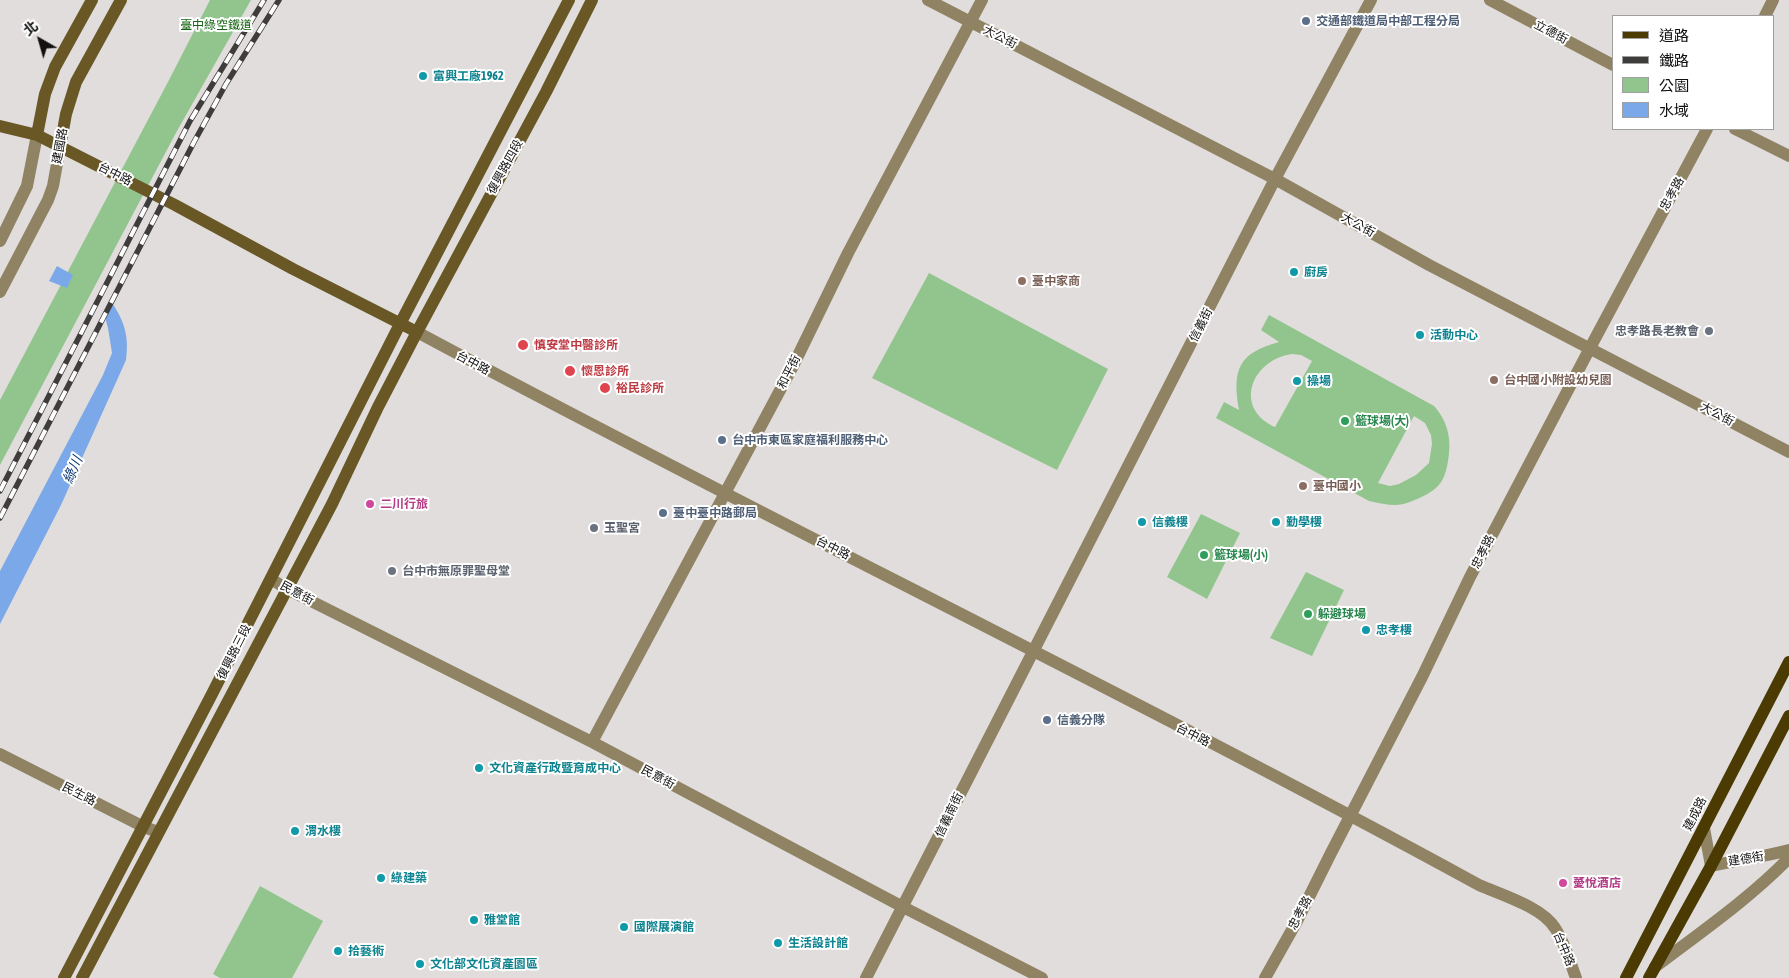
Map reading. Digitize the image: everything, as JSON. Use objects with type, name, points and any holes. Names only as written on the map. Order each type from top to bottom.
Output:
[{"type":"main road","name":"建國路","points":[[37,135],[45,94],[55,67],[92,0]]},
{"type":"main road","name":"建國路","points":[[60,146],[66,114],[76,82],[121,0]]},
{"type":"main road","name":"復興路四段","points":[[400,324],[569,0]]},
{"type":"main road","name":"復興路四段","points":[[417,332],[546,92],[592,0]]},
{"type":"main road","name":"台中路","points":[[0,126],[37,135],[60,146],[417,332]]},
{"type":"main road","name":"復興路三段","points":[[64,978],[144,827],[400,324]]},
{"type":"main road","name":"復興路三段","points":[[82,978],[332,504],[417,332]]},
{"type":"main road","name":"建成路","points":[[1626,978],[1789,662]]},
{"type":"main road","points":[[1651,973],[1711,866],[1789,716]]},
{"type":"street","name":"大公街","points":[[928,0],[1275,180],[1430,264],[1789,452]]},
{"type":"street","name":"和平街","points":[[592,742],[726,494],[793,366],[848,253],[982,0]]},
{"type":"street","name":"信義街","points":[[1033,652],[1275,180],[1370,0]]},
{"type":"street","name":"立德街","points":[[1490,0],[1612,64]]},
{"type":"street","points":[[1766,15],[1773,0]]},
{"type":"street","name":"忠孝路","points":[[1265,978],[1297,921],[1349,816],[1422,677],[1470,577],[1706,130]]},
{"type":"street","points":[[1738,130],[1789,156]]},
{"type":"street","name":"建國路","points":[[0,241],[27,186],[37,135]]},
{"type":"street","name":"建國路","points":[[0,292],[48,200],[53,186],[60,146]]},
{"type":"street","name":"台中路","points":[[417,332],[580,419],[1033,652],[1479,885],[1529,907],[1542,915],[1555,928],[1576,978]]},
{"type":"street","name":"民意街","points":[[271,579],[287,589],[592,742],[903,907],[1042,978]]},
{"type":"street","name":"信義南街","points":[[866,978],[1033,652]]},
{"type":"street","name":"民生路","points":[[0,754],[144,827],[158,832]]},
{"type":"street","name":"建德街","points":[[1704,828],[1711,866],[1740,859],[1764,857],[1789,850]]},
{"type":"street","points":[[1651,973],[1774,874],[1789,858]]},
{"type":"green space","name":"臺中綠空鐵道","points":[[210,0],[251,0],[177,131],[0,465],[0,400]]},
{"type":"green space","points":[[929,273],[1108,369],[1057,470],[872,378]]},
{"type":"green space","name":"操場","points":[[1269,315],[1434,406],[1445,422],[1449,440],[1446,470],[1438,486],[1425,496],[1401,505],[1369,501],[1216,418],[1224,402],[1239,410],[1237,396],[1238,374],[1246,358],[1265,346],[1279,342],[1261,330]],"holes":[[[1292,354],[1301,355],[1312,361],[1275,427],[1262,419],[1254,408],[1251,397],[1252,386],[1266,365],[1278,358]],[[1414,416],[1425,423],[1431,435],[1432,444],[1429,463],[1416,475],[1399,484],[1390,486],[1378,483]]]},
{"type":"green space","name":"籃球場(小)","points":[[1201,514],[1240,533],[1207,599],[1167,577]]},
{"type":"green space","name":"躲避球場","points":[[1306,572],[1344,590],[1312,656],[1270,638]]},
{"type":"green space","points":[[260,886],[323,921],[292,978],[220,978],[213,974]]},
{"type":"water","points":[[57,266],[73,275],[67,288],[49,281]]},
{"type":"water","name":"綠川","points":[[112,303],[125,330],[127,344],[126,360],[61,505],[0,624],[0,571],[103,375],[112,353],[105,317]]},
{"type":"railway","points":[[0,491],[190,121],[264,0]]},
{"type":"railway","points":[[0,518],[194,142],[226,84],[279,0]]},
{"type":"place","name":"交通部鐵道局中部工程分局","points":[[1306,21]]},
{"type":"place","name":"富興工廠1962","points":[[423,76]]},
{"type":"place","name":"廚房","points":[[1294,272]]},
{"type":"place","name":"臺中家商","points":[[1022,281]]},
{"type":"place","name":"忠孝路長老教會","points":[[1709,331]]},
{"type":"place","name":"活動中心","points":[[1420,335]]},
{"type":"place","name":"慎安堂中醫診所","points":[[523,345]]},
{"type":"place","name":"懷恩診所","points":[[570,371]]},
{"type":"place","name":"台中國小附設幼兒園","points":[[1494,380]]},
{"type":"place","name":"操場","points":[[1297,381]]},
{"type":"place","name":"裕民診所","points":[[605,388]]},
{"type":"place","name":"籃球場(大)","points":[[1345,421]]},
{"type":"place","name":"台中市東區家庭福利服務中心","points":[[722,440]]},
{"type":"place","name":"臺中國小","points":[[1303,486]]},
{"type":"place","name":"二川行旅","points":[[370,504]]},
{"type":"place","name":"臺中臺中路郵局","points":[[663,513]]},
{"type":"place","name":"信義樓","points":[[1142,522]]},
{"type":"place","name":"勤學樓","points":[[1276,522]]},
{"type":"place","name":"玉聖宮","points":[[594,528]]},
{"type":"place","name":"籃球場(小)","points":[[1204,555]]},
{"type":"place","name":"台中市無原罪聖母堂","points":[[392,571]]},
{"type":"place","name":"躲避球場","points":[[1308,614]]},
{"type":"place","name":"忠孝樓","points":[[1366,630]]},
{"type":"place","name":"信義分隊","points":[[1047,720]]},
{"type":"place","name":"文化資產行政暨育成中心","points":[[479,768]]},
{"type":"place","name":"渭水樓","points":[[295,831]]},
{"type":"place","name":"綠建築","points":[[381,878]]},
{"type":"place","name":"薆悅酒店","points":[[1563,883]]},
{"type":"place","name":"雅堂館","points":[[474,920]]},
{"type":"place","name":"國際展演館","points":[[624,927]]},
{"type":"place","name":"生活設計館","points":[[778,943]]},
{"type":"place","name":"拾藝術","points":[[338,951]]},
{"type":"place","name":"文化部文化資產園區","points":[[420,964]]}]
